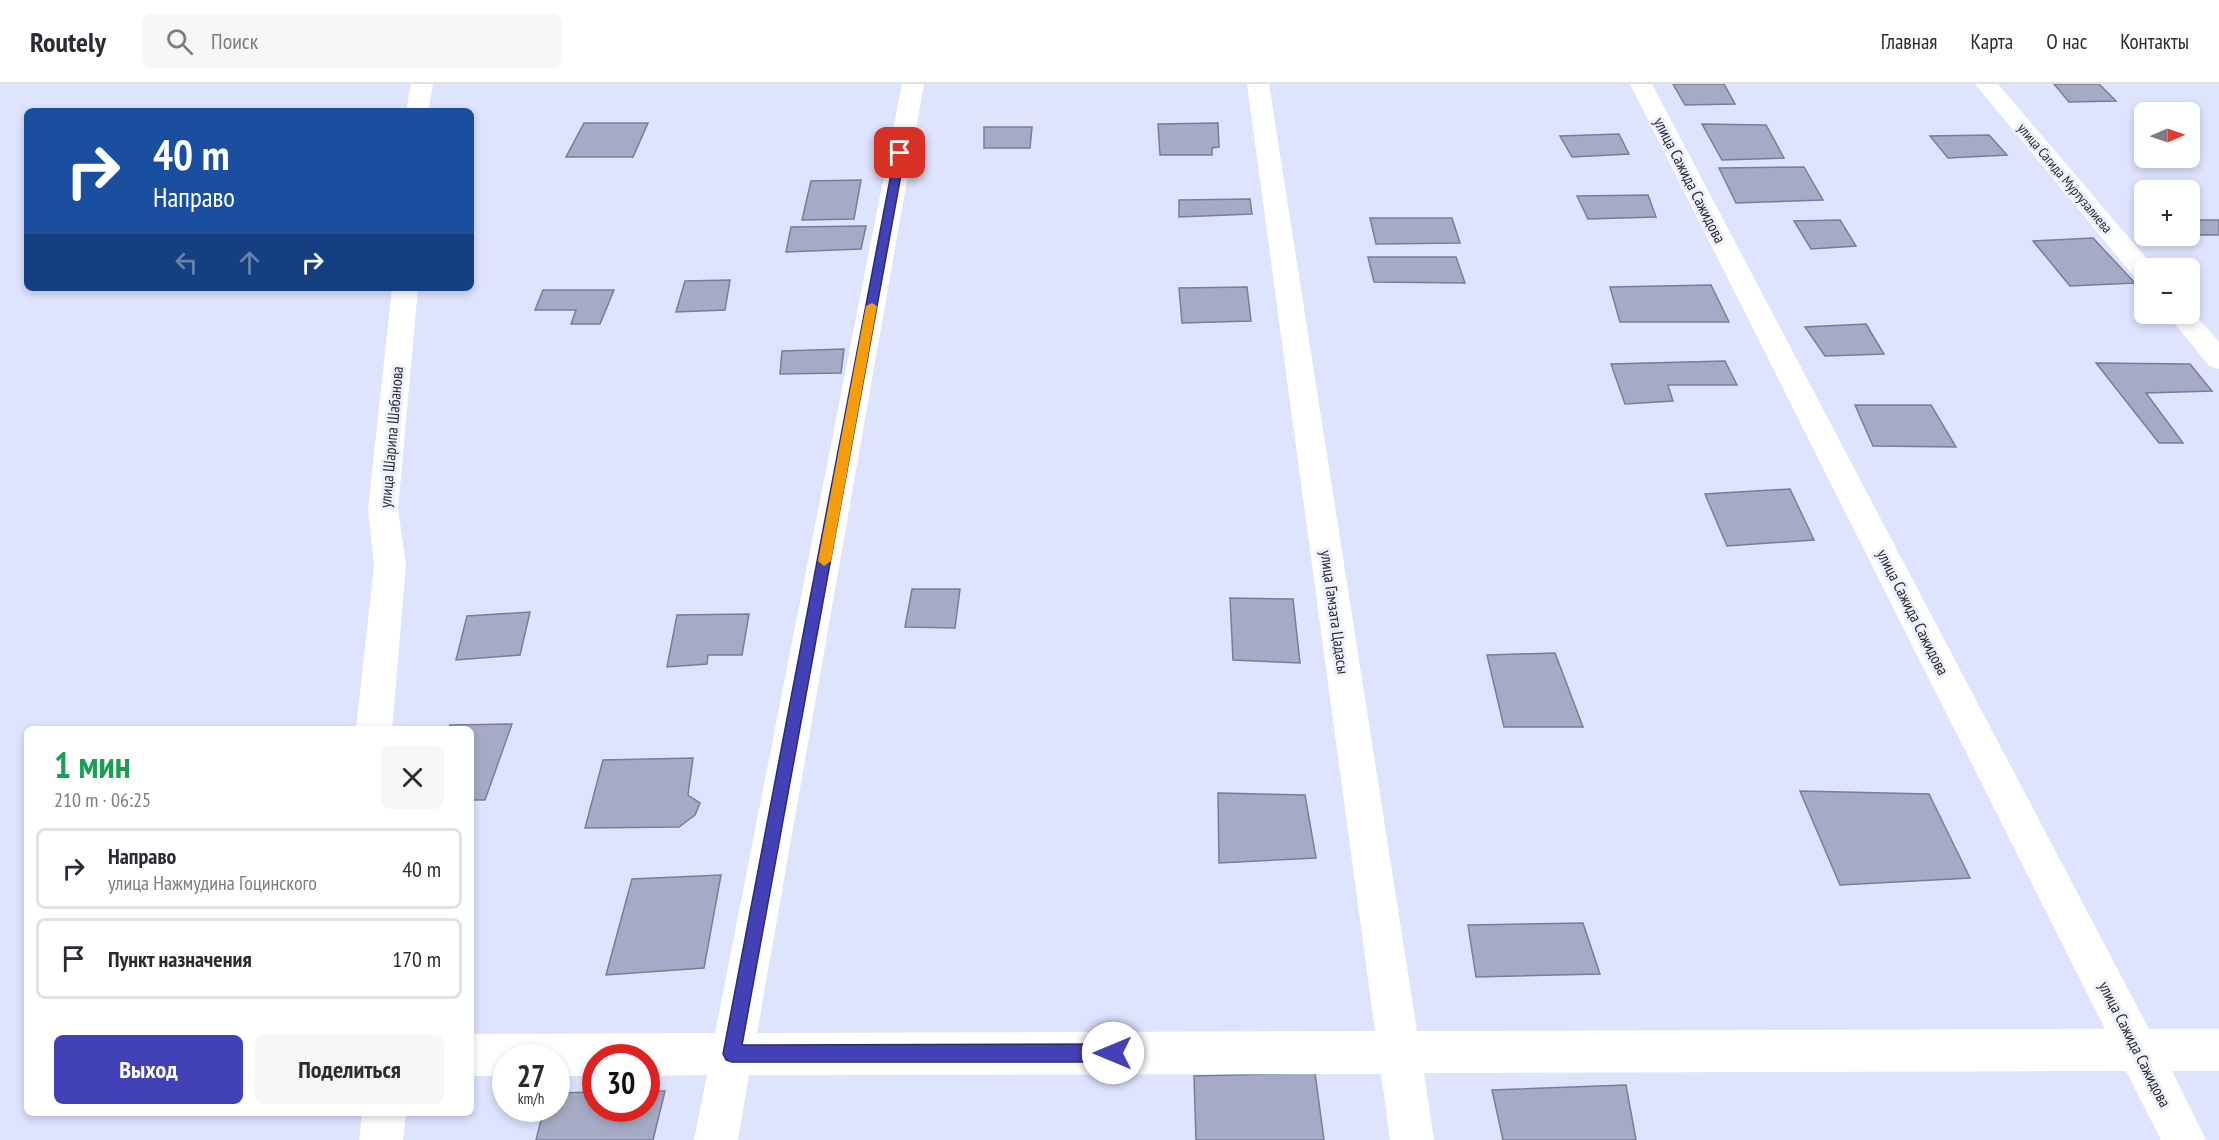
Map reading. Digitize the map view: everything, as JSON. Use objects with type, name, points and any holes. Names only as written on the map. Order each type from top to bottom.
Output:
[{"type":"street","points":[[418,108],[422,84]]},
{"type":"street","points":[[716,1140],[913,84]]},
{"type":"street","name":"улица Гамзата Цадасы","points":[[1258,84],[1412,1140]]},
{"type":"street","name":"улица Сажида Сажидова","points":[[1641,84],[2184,1140]]},
{"type":"street","name":"улица Сагида Муртузалиева","points":[[1986,84],[2134,260]]},
{"type":"street","name":"улица Шарипа Шабанова","points":[[374,726],[390,566],[384,509],[405,291]]},
{"type":"street","points":[[2188,324],[2219,360]]},
{"type":"street","points":[[474,1055],[2219,1050]]},
{"type":"street","points":[[381,1140],[384,1116]]},
{"type":"building","points":[[1673,84],[1724,84],[1735,104],[1685,105]]},
{"type":"building","points":[[2054,84],[2099,84],[2116,101],[2069,102]]},
{"type":"building","points":[[584,123],[648,123],[633,157],[566,157]]},
{"type":"building","points":[[1218,123],[1219,147],[1212,148],[1212,155],[1160,155],[1158,124]]},
{"type":"building","points":[[1702,124],[1766,125],[1784,158],[1722,160]]},
{"type":"building","points":[[984,127],[1032,127],[1030,148],[984,148]]},
{"type":"building","points":[[1619,134],[1629,154],[1572,157],[1560,136]]},
{"type":"building","points":[[1989,135],[2007,155],[1948,158],[1930,136]]},
{"type":"building","points":[[1804,167],[1823,200],[1736,203],[1719,168]]},
{"type":"building","points":[[861,180],[854,219],[802,220],[811,181]]},
{"type":"building","points":[[1648,195],[1656,217],[1588,219],[1577,196]]},
{"type":"building","points":[[1250,199],[1252,214],[1179,217],[1179,200]]},
{"type":"building","points":[[1370,218],[1452,218],[1460,243],[1376,244]]},
{"type":"building","points":[[1840,220],[1856,246],[1811,249],[1794,221]]},
{"type":"building","points":[[2200,220],[2219,220],[2219,235],[2200,235]]},
{"type":"building","points":[[866,226],[861,249],[786,252],[791,227]]},
{"type":"building","points":[[2093,238],[2134,283],[2070,286],[2033,241]]},
{"type":"building","points":[[1368,257],[1456,257],[1465,283],[1374,282]]},
{"type":"building","points":[[730,280],[725,310],[676,312],[685,281]]},
{"type":"building","points":[[1711,285],[1729,322],[1620,322],[1610,287]]},
{"type":"building","points":[[1247,287],[1251,321],[1182,323],[1179,288]]},
{"type":"building","points":[[543,290],[614,290],[600,324],[571,324],[576,310],[535,310]]},
{"type":"building","points":[[1866,324],[1884,354],[1825,356],[1805,327]]},
{"type":"building","points":[[844,349],[841,373],[780,374],[782,351]]},
{"type":"building","points":[[1725,361],[1737,385],[1668,385],[1673,401],[1625,404],[1611,364]]},
{"type":"building","points":[[2096,363],[2190,364],[2212,391],[2146,393],[2183,443],[2159,443]]},
{"type":"building","points":[[1855,405],[1931,405],[1956,447],[1873,446]]},
{"type":"building","points":[[1790,489],[1814,540],[1727,546],[1705,494]]},
{"type":"building","points":[[912,589],[960,589],[955,628],[905,627]]},
{"type":"building","points":[[1230,598],[1293,599],[1300,663],[1233,660]]},
{"type":"building","points":[[530,612],[520,655],[456,660],[467,616]]},
{"type":"building","points":[[749,614],[742,655],[708,655],[707,664],[667,667],[677,615]]},
{"type":"building","points":[[1555,653],[1583,727],[1504,727],[1487,655]]},
{"type":"building","points":[[512,724],[485,800],[474,800],[474,726],[450,725]]},
{"type":"building","points":[[693,758],[688,795],[700,803],[695,815],[679,827],[585,828],[603,760]]},
{"type":"building","points":[[1800,791],[1929,794],[1970,878],[1840,885]]},
{"type":"building","points":[[1218,793],[1305,795],[1316,858],[1219,863]]},
{"type":"building","points":[[721,875],[704,968],[606,975],[632,879]]},
{"type":"building","points":[[1583,923],[1600,974],[1476,977],[1468,925]]},
{"type":"building","points":[[1315,1073],[1324,1140],[1196,1140],[1194,1076]]},
{"type":"building","points":[[1626,1085],[1636,1140],[1503,1140],[1492,1090]]},
{"type":"building","points":[[660,1091],[665,1091],[660,1111]]},
{"type":"building","points":[[582,1092],[582,1122],[657,1122],[653,1140],[536,1140],[540,1122],[570,1122],[570,1093]]},
{"type":"slow traffic","points":[[824,561],[872,306]]},
{"type":"route","points":[[900,153],[732,1054],[1113,1053]]}]
